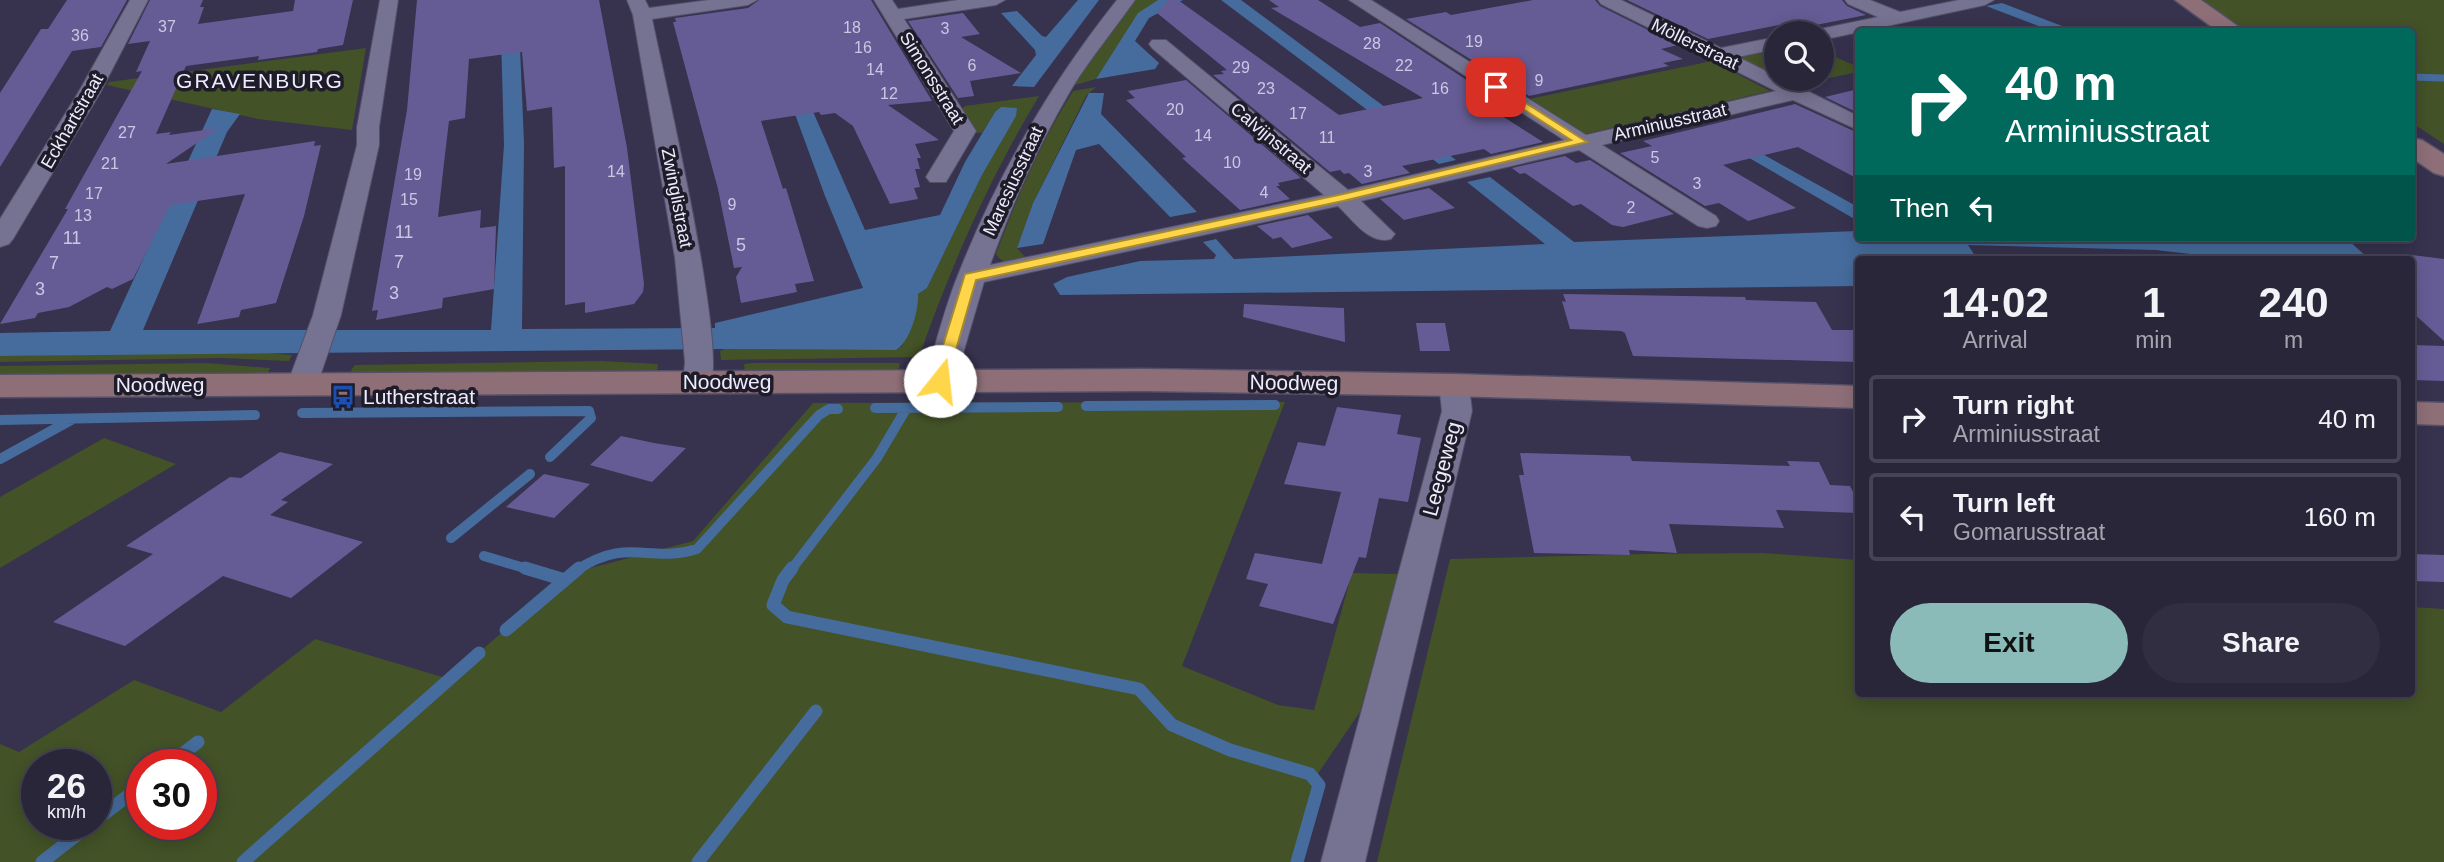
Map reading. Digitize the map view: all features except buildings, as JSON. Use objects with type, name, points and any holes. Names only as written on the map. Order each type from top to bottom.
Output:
[{"type":"main road","points":[[2186,0],[2229,28]]},
{"type":"main road","points":[[2415,148],[2444,167]]},
{"type":"main road","name":"Noodweg","points":[[0,386],[304,376],[699,372],[940,381],[1144,380],[1454,385]]},
{"type":"main road","points":[[1454,385],[1855,397]]},
{"type":"main road","points":[[2415,413],[2444,414]]},
{"type":"street","name":"Eckhartstraat","points":[[0,239],[62,140],[139,0]]},
{"type":"street","points":[[304,376],[327,315],[368,145],[368,127],[389,0]]},
{"type":"street","name":"Zwinglistraat","points":[[699,372],[688,258],[639,7],[747,0]]},
{"type":"street","name":"Simonsstraat","points":[[939,177],[965,131],[888,8],[996,0]]},
{"type":"street","name":"Maresiusstraat","points":[[940,381],[970,277],[999,207],[1061,86],[1126,0]]},
{"type":"street","points":[[1358,0],[1707,221]]},
{"type":"street","name":"Möllerstraat","points":[[1607,0],[1855,122]]},
{"type":"street","points":[[1854,0],[1922,28]]},
{"type":"street","points":[[1834,31],[1985,0]]},
{"type":"street","name":"Calvijnstraat","points":[[1159,44],[1343,198],[1382,234]]},
{"type":"street","points":[[1718,55],[1764,45]]},
{"type":"street","name":"Arminiusstraat","points":[[970,277],[1343,198],[1796,93]]},
{"type":"street","name":"Leegeweg","points":[[1343,862],[1457,411],[1454,385]]},
{"type":"green space","points":[[1135,0],[1158,0],[1138,14],[1096,79],[1075,85],[1094,55]]},
{"type":"green space","points":[[2444,0],[2444,144],[2415,125],[2415,28],[2239,28],[2198,2]]},
{"type":"green space","points":[[366,48],[352,130],[258,119],[107,85],[109,82]]},
{"type":"green space","points":[[1764,52],[1764,70],[1739,57]]},
{"type":"green space","points":[[1834,56],[1855,66],[1855,73],[1834,77]]},
{"type":"green space","points":[[1712,61],[1764,88],[1764,91],[1770,91],[1585,134],[1529,99]]},
{"type":"green space","points":[[1096,87],[1086,96],[1033,203],[1017,248],[1027,259],[1010,262],[1002,260],[996,254],[1021,191],[1050,130],[1073,91]]},
{"type":"green space","points":[[1039,96],[972,224],[919,357],[721,360],[720,351],[724,349],[896,350],[902,346],[918,294],[927,288],[982,175],[1015,116],[995,112],[982,133],[972,132],[960,111],[965,106]]},
{"type":"green space","points":[[255,352],[292,355],[289,361],[222,358],[0,362],[0,356]]},
{"type":"green space","points":[[600,361],[658,364],[657,372],[353,376],[351,370],[355,365]]},
{"type":"green space","points":[[207,363],[270,368],[268,373],[259,376],[0,378],[0,366]]},
{"type":"green space","points":[[900,363],[899,368],[893,371],[745,373],[744,364]]},
{"type":"green space","points":[[1285,402],[1182,666],[1278,705],[1314,710],[1352,573],[1398,574],[1360,712],[1319,772],[1293,862],[0,862],[0,744],[21,751],[21,840],[112,840],[112,749],[24,749],[134,680],[221,712],[315,639],[449,679],[568,574],[693,541],[813,403]]},
{"type":"green space","points":[[104,438],[176,464],[0,568],[0,497]]},
{"type":"green space","points":[[1763,553],[1855,560],[1855,697],[2415,697],[2415,607],[2444,609],[2444,862],[1377,862],[1450,559]]},
{"type":"water","points":[[500,0],[518,0],[524,143],[522,329],[715,328],[715,323],[863,288],[825,196],[756,8],[767,7],[865,230],[940,215],[965,162],[995,112],[1001,107],[1017,108],[1016,116],[982,175],[927,288],[918,294],[913,325],[901,346],[896,350],[724,349],[0,356],[0,333],[110,331],[212,109],[240,114],[227,132],[143,330],[491,330],[504,145]]},
{"type":"water","points":[[1078,0],[1099,0],[1034,87],[1012,86],[1036,55],[1035,50],[1001,13],[1017,11],[1046,37]]},
{"type":"water","points":[[1158,0],[1183,0],[1149,18],[1135,41],[1159,63],[1155,69],[1096,79],[1138,13]]},
{"type":"water","points":[[1221,0],[1241,0],[1456,160],[1439,164]]},
{"type":"water","points":[[2002,3],[2067,28],[2044,28],[1986,6]]},
{"type":"water","points":[[1089,93],[1104,93],[1101,114],[1197,212],[1170,217],[1099,144],[1076,150],[1043,244],[1017,248],[1033,203]]},
{"type":"water","points":[[1719,130],[1855,205],[1855,219],[1706,133]]},
{"type":"water","points":[[1490,177],[1574,242],[1855,231],[1855,242],[2350,242],[2366,256],[2207,256],[2156,250],[1968,245],[1975,256],[1855,256],[1855,286],[1060,295],[1053,284],[1067,277],[1140,261],[1214,259],[1216,255],[1203,242],[1216,239],[1234,259],[1545,244],[1467,182]]},
{"type":"waterway","points":[[2415,77],[2444,78]]},
{"type":"waterway","points":[[1086,406],[1275,405]]},
{"type":"waterway","points":[[875,408],[1058,407]]},
{"type":"waterway","points":[[577,570],[611,554],[665,554],[697,549],[819,415],[829,409],[838,409]]},
{"type":"waterway","points":[[791,570],[877,458],[906,409]]},
{"type":"waterway","points":[[302,413],[589,411],[591,418],[550,457]]},
{"type":"waterway","points":[[0,420],[255,415]]},
{"type":"waterway","points":[[0,459],[71,420]]},
{"type":"waterway","points":[[451,538],[530,474]]},
{"type":"waterway","points":[[484,556],[531,570]]},
{"type":"waterway","points":[[525,568],[565,580]]},
{"type":"waterway","points":[[565,580],[579,568]]},
{"type":"waterway","points":[[792,568],[783,580],[773,605],[787,617],[1139,689],[1172,725],[1230,750],[1310,774],[1319,785],[1297,862]]},
{"type":"waterway","points":[[506,630],[565,580]]},
{"type":"waterway","points":[[243,862],[479,653]]},
{"type":"waterway","points":[[698,862],[816,711]]},
{"type":"waterway","points":[[189,749],[198,742]]},
{"type":"waterway","points":[[112,808],[126,797]]},
{"type":"waterway","points":[[42,862],[70,840]]},
{"type":"place","name":"Lutherstraat","points":[[343,397]]},
{"type":"district","name":"GRAVENBURG","points":[[260,81]]},
{"type":"route","points":[[940,381],[970,277],[1343,198],[1581,142],[1496,87]]}]
